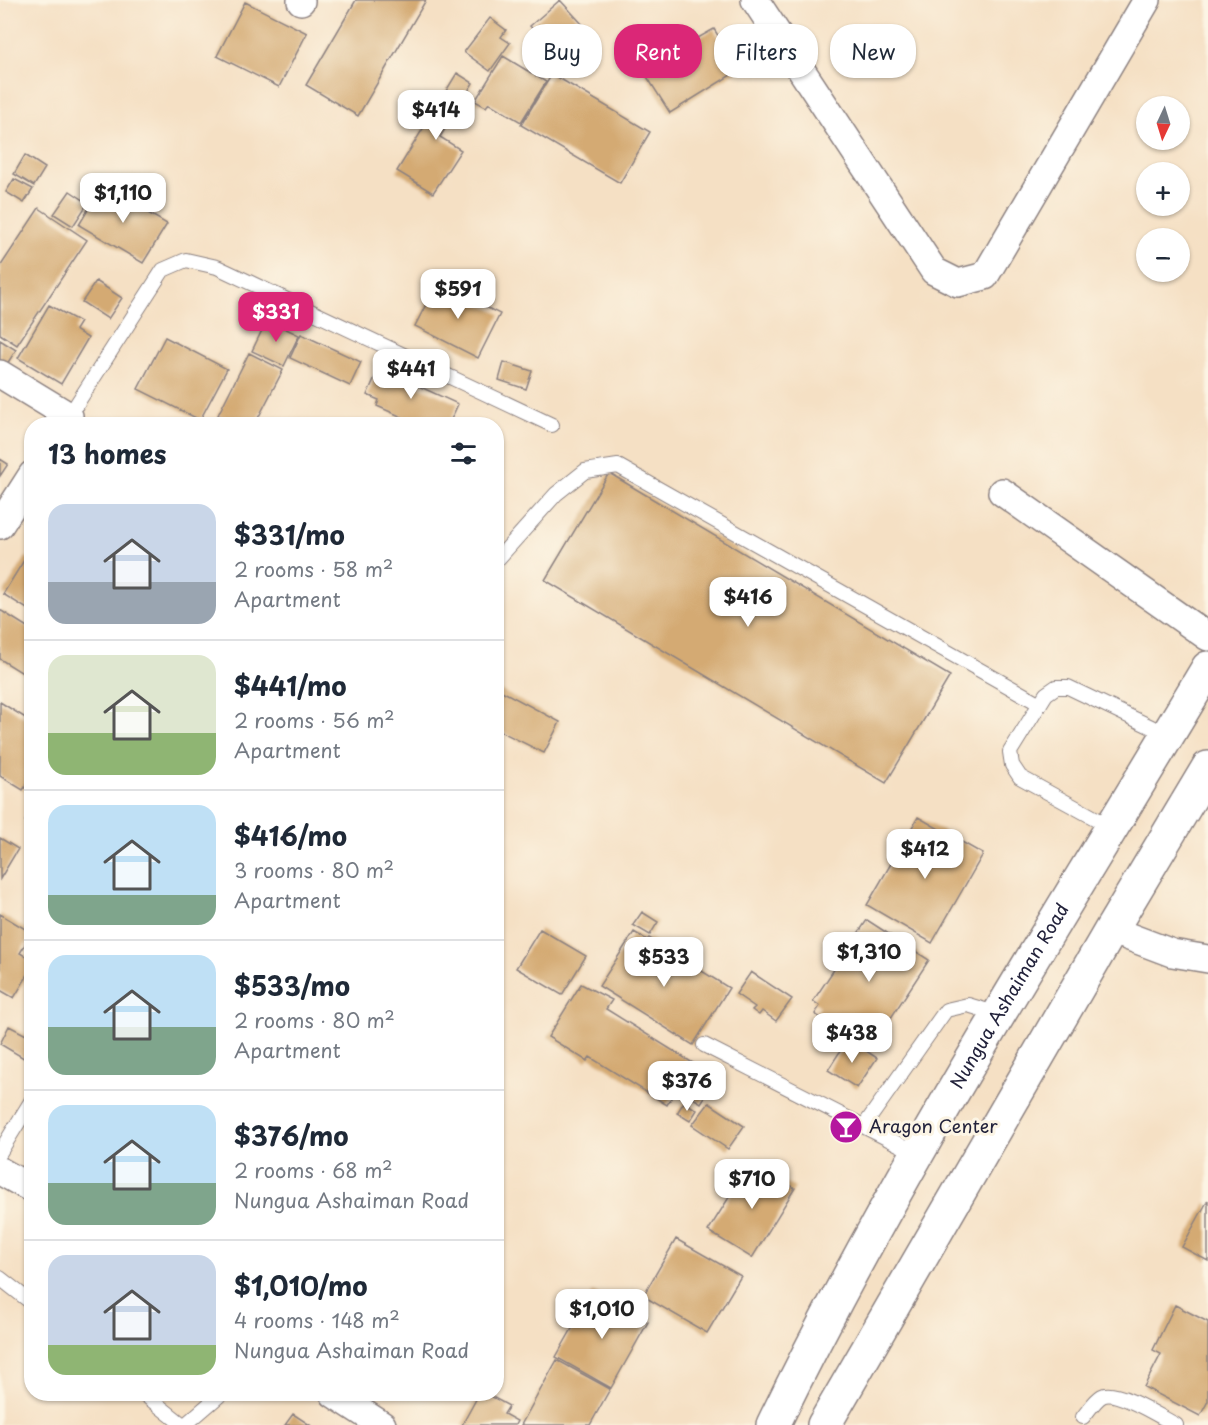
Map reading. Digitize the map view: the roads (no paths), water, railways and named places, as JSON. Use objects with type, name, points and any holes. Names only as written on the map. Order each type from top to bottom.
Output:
[{"type":"main road","name":"Nungua Ashaiman Road","points":[[773,1425],[860,1256],[918,1154],[1208,668]]},
{"type":"main road","points":[[824,1425],[1111,930],[1208,768]]},
{"type":"street","points":[[755,0],[934,271],[958,283],[985,276],[1147,0]]},
{"type":"street","points":[[0,374],[63,417]]},
{"type":"street","points":[[0,525],[24,488]]},
{"type":"street","points":[[1002,492],[1208,637]]},
{"type":"street","points":[[1111,930],[1172,953],[1208,959]]},
{"type":"street","points":[[0,1171],[24,1184]]},
{"type":"street","points":[[345,1401],[382,1425]]},
{"type":"lane","points":[[69,417],[163,270],[186,260],[217,267],[552,425]]},
{"type":"lane","points":[[504,552],[556,494],[585,471],[618,466],[1040,704]]},
{"type":"lane","points":[[1113,828],[1020,777],[1012,765],[1010,752],[1046,694],[1056,687],[1068,687],[1168,735]]},
{"type":"lane","points":[[864,1126],[946,1010],[968,1005],[1000,1014]]},
{"type":"lane","points":[[704,1045],[918,1154]]},
{"type":"lane","points":[[0,1152],[24,1113]]},
{"type":"lane","points":[[0,1278],[24,1297]]},
{"type":"lane","points":[[1083,1417],[1101,1396],[1109,1394],[1124,1398],[1176,1425]]},
{"type":"lane","points":[[153,1401],[184,1425],[213,1401]]},
{"type":"place","name":"Aragon Center","points":[[846,1127]]}]
